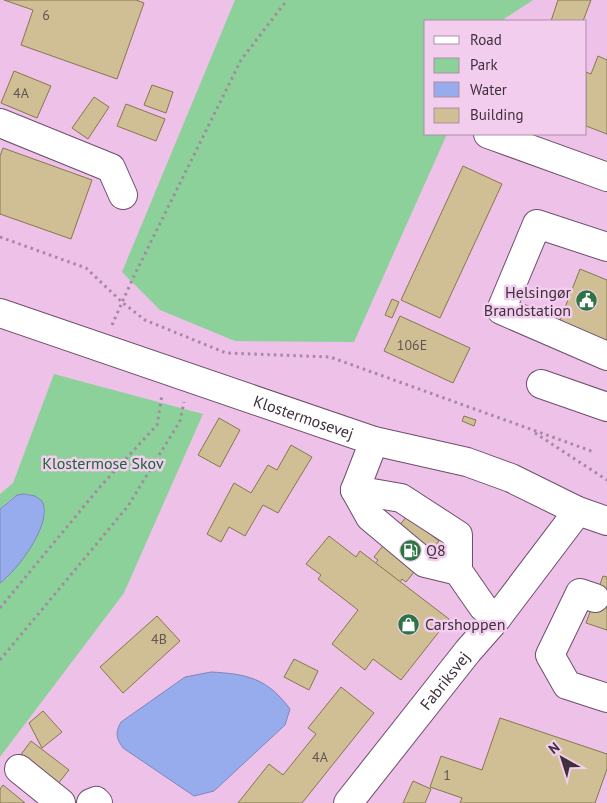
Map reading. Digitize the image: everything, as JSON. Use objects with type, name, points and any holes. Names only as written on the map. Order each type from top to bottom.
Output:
[{"type":"main road","points":[[0,123],[112,168],[123,195]]},
{"type":"main road","points":[[491,135],[607,177]]},
{"type":"main road","points":[[607,246],[537,224],[501,310],[607,356]]},
{"type":"main road","name":"Klostermosevej","points":[[0,313],[374,441],[467,462],[511,478],[578,511],[607,521]]},
{"type":"main road","points":[[541,384],[607,407]]},
{"type":"main road","points":[[355,490],[374,441]]},
{"type":"main road","points":[[355,490],[370,516],[425,563],[458,572]]},
{"type":"main road","points":[[355,490],[401,498],[458,535],[458,572],[484,607],[497,618]]},
{"type":"main road","name":"Fabriksvej","points":[[348,803],[468,651],[497,618],[578,511]]},
{"type":"main road","points":[[595,598],[580,593],[550,655],[568,685],[607,698]]},
{"type":"main road","points":[[19,769],[61,803]]},
{"type":"main road","points":[[92,803],[96,801],[98,803]]},
{"type":"path","points":[[101,348],[133,278],[241,60],[287,0]]},
{"type":"path","points":[[0,237],[86,268],[123,303],[145,320],[226,353],[330,357],[594,452]]},
{"type":"path","points":[[0,608],[99,488],[157,425],[177,374]]},
{"type":"path","points":[[1,659],[128,506],[180,421],[177,374]]},
{"type":"path","points":[[528,429],[607,480]]},
{"type":"shaded area","points":[[0,0],[607,0],[607,803],[0,803],[0,757],[124,593],[203,414],[54,374],[13,483],[0,494]]},
{"type":"green space","points":[[235,0],[533,0],[503,20],[424,20],[424,135],[447,135],[354,342],[235,341],[160,310],[122,272]]},
{"type":"green space","name":"Klostermose Skov","points":[[54,374],[203,414],[124,593],[0,757],[0,583],[7,578],[45,513],[45,508],[36,497],[21,494],[14,497],[0,509],[0,494],[13,483]]},
{"type":"water","points":[[17,495],[35,496],[42,501],[44,510],[43,521],[24,557],[0,583],[0,509]]},
{"type":"water","points":[[211,672],[246,676],[264,684],[273,690],[290,709],[285,725],[214,791],[194,796],[123,748],[117,732],[121,722],[185,677]]},
{"type":"building","points":[[4,0],[136,0],[144,3],[117,79],[21,45],[33,10]]},
{"type":"building","points":[[558,0],[591,0],[583,20],[551,20]]},
{"type":"building","points":[[598,56],[607,60],[607,134],[587,126],[587,72],[591,74]]},
{"type":"building","points":[[14,71],[51,86],[37,118],[1,103]]},
{"type":"building","points":[[152,85],[173,92],[166,113],[144,105]]},
{"type":"building","points":[[94,97],[109,107],[88,139],[72,128]]},
{"type":"building","points":[[126,104],[165,119],[156,141],[117,126]]},
{"type":"building","points":[[3,148],[92,180],[71,239],[0,214],[0,156]]},
{"type":"building","points":[[463,166],[502,184],[440,318],[401,300]]},
{"type":"building","name":"Helsingør Brandstation","points":[[580,269],[607,280],[607,341],[559,323]]},
{"type":"building","points":[[392,299],[399,302],[392,318],[385,315]]},
{"type":"building","points":[[400,316],[470,348],[453,383],[384,351]]},
{"type":"building","points":[[464,416],[476,420],[474,426],[462,421]]},
{"type":"building","points":[[219,418],[240,430],[220,467],[198,455]]},
{"type":"building","points":[[291,445],[312,457],[278,513],[263,505],[245,536],[229,527],[221,542],[207,534],[234,483],[251,493],[268,465],[277,470]]},
{"type":"building","points":[[407,516],[439,541],[406,582],[402,579],[396,588],[371,568],[378,560],[374,557]]},
{"type":"building","points":[[329,536],[356,557],[360,551],[449,619],[401,680],[373,659],[365,670],[332,644],[358,610],[318,579],[321,575],[306,564]]},
{"type":"building","points":[[603,576],[607,577],[607,630],[586,623]]},
{"type":"building","points":[[157,616],[180,641],[123,693],[100,667]]},
{"type":"building","points":[[294,659],[318,671],[309,690],[284,677]]},
{"type":"building","points":[[341,687],[374,713],[302,803],[238,803],[269,764],[283,775],[316,734],[308,728]]},
{"type":"building","points":[[43,711],[62,732],[42,748],[29,723]]},
{"type":"building","points":[[500,718],[607,754],[607,769],[595,803],[460,803],[462,798],[430,787],[441,756],[482,770]]},
{"type":"building","points":[[31,741],[69,770],[53,790],[16,761]]},
{"type":"building","points":[[413,781],[431,789],[425,803],[403,803]]},
{"type":"building","points":[[3,785],[25,803],[0,803],[0,789]]},
{"type":"place","name":"Helsingør Brandstation","points":[[587,301]]},
{"type":"place","name":"Q8","points":[[410,550]]},
{"type":"place","name":"Carshoppen","points":[[409,624]]}]
